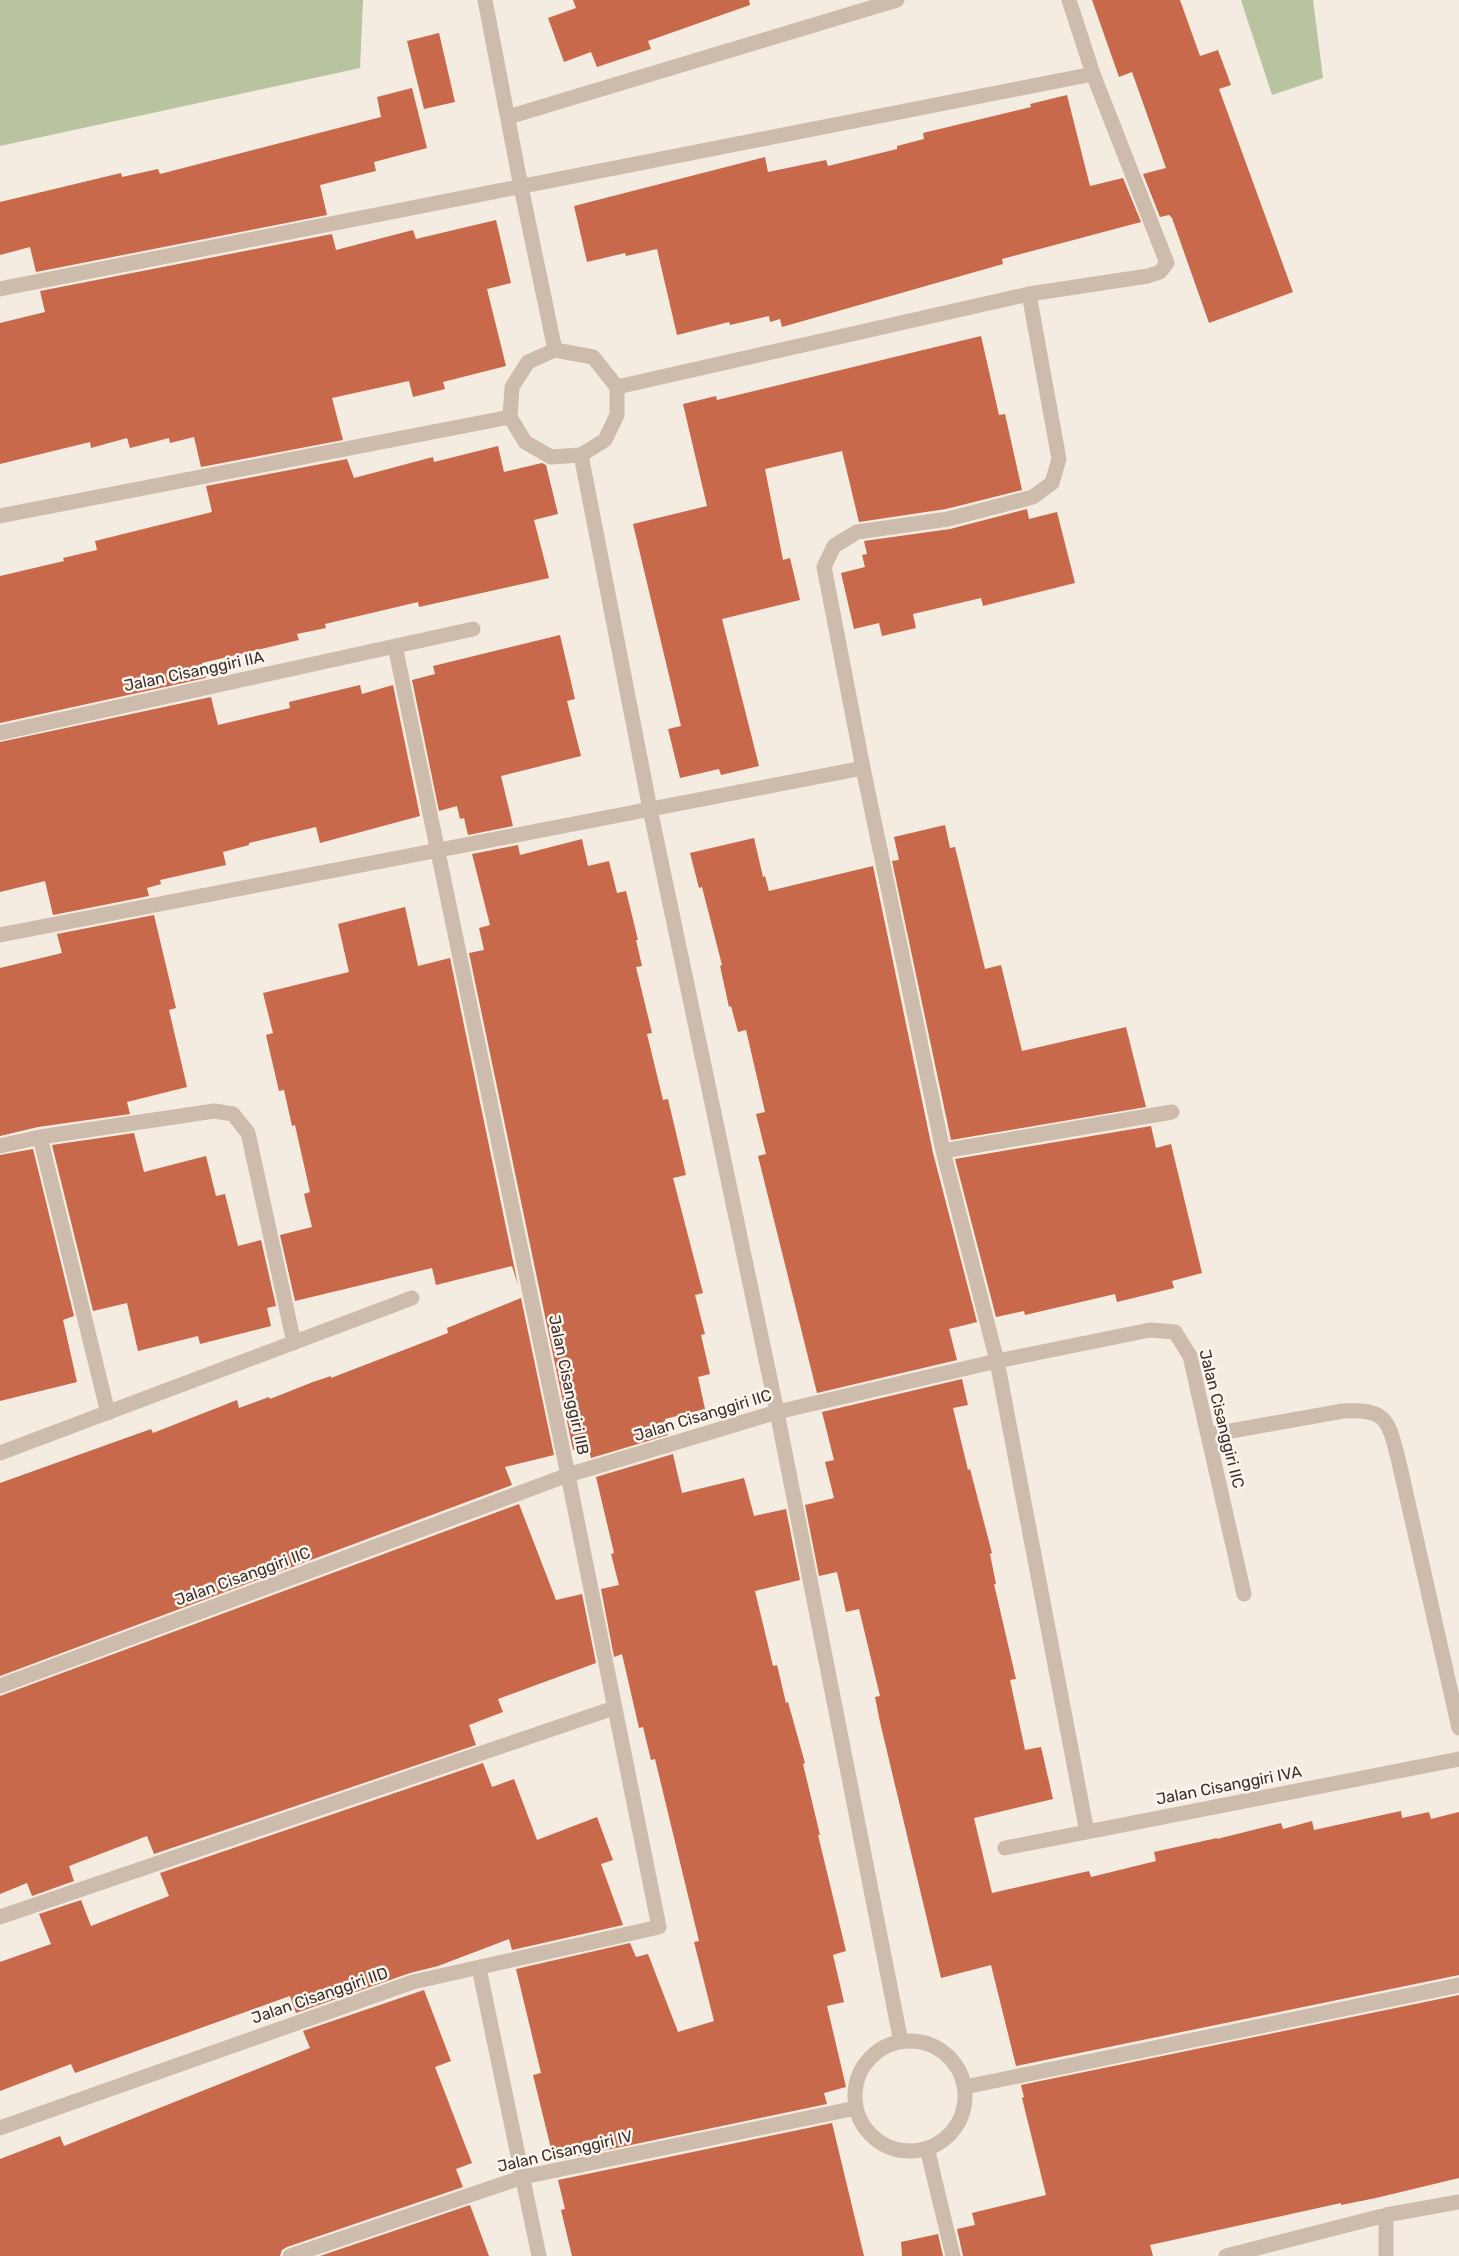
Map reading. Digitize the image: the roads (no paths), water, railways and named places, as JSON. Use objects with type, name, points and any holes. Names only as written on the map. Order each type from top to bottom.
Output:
[{"type":"street","points":[[485,0],[555,350]]},
{"type":"street","points":[[508,117],[897,0]]},
{"type":"street","points":[[617,387],[1029,294],[1148,276],[1160,272],[1167,263],[1093,74],[1069,0]]},
{"type":"street","points":[[0,288],[1093,74]]},
{"type":"street","points":[[1029,294],[1059,459],[1052,483],[1034,497],[948,519],[858,532],[834,546],[824,567],[862,768],[943,1151],[997,1361],[1087,1832]]},
{"type":"street","points":[[555,350],[593,357],[617,387],[617,415],[604,441],[581,455],[551,457],[525,442],[510,417],[512,387],[528,362],[555,350]]},
{"type":"street","points":[[0,516],[510,417]]},
{"type":"street","points":[[581,455],[650,809],[777,1412],[901,2042]]},
{"type":"street","name":"Jalan Cisanggiri IIA","points":[[0,732],[473,629]]},
{"type":"street","points":[[395,646],[437,850]]},
{"type":"street","points":[[0,935],[862,768]]},
{"type":"street","name":"Jalan Cisanggiri IIB","points":[[437,850],[568,1475],[659,1928]]},
{"type":"street","points":[[0,1146],[40,1137],[214,1111],[233,1114],[248,1133],[294,1343]]},
{"type":"street","points":[[943,1151],[1172,1112]]},
{"type":"street","points":[[40,1137],[108,1413]]},
{"type":"street","points":[[0,1453],[412,1298]]},
{"type":"street","name":"Jalan Cisanggiri IIC","points":[[0,1686],[568,1475],[777,1412],[997,1361],[1150,1330],[1175,1332],[1190,1356],[1244,1594]]},
{"type":"street","points":[[1209,1435],[1343,1411],[1365,1410],[1380,1415],[1391,1430],[1459,1728]]},
{"type":"street","points":[[0,1917],[614,1708]]},
{"type":"street","name":"Jalan Cisanggiri IVA","points":[[1005,1848],[1459,1759]]},
{"type":"street","name":"Jalan Cisanggiri IID","points":[[0,2128],[413,1982],[659,1928]]},
{"type":"street","points":[[479,1968],[539,2256]]},
{"type":"street","points":[[965,2087],[1459,1985]]},
{"type":"street","points":[[901,2042],[923,2042],[943,2051],[957,2067],[965,2087],[964,2107],[957,2125],[944,2139],[927,2148],[909,2151],[891,2148],[875,2139],[862,2125],[854,2093],[864,2065],[874,2054],[887,2046],[901,2042]]},
{"type":"street","name":"Jalan Cisanggiri IV","points":[[290,2256],[523,2177],[856,2108]]},
{"type":"street","points":[[927,2148],[953,2256]]},
{"type":"street","points":[[1226,2256],[1386,2215],[1459,2202]]},
{"type":"street","points":[[1386,2215],[1386,2256]]}]
